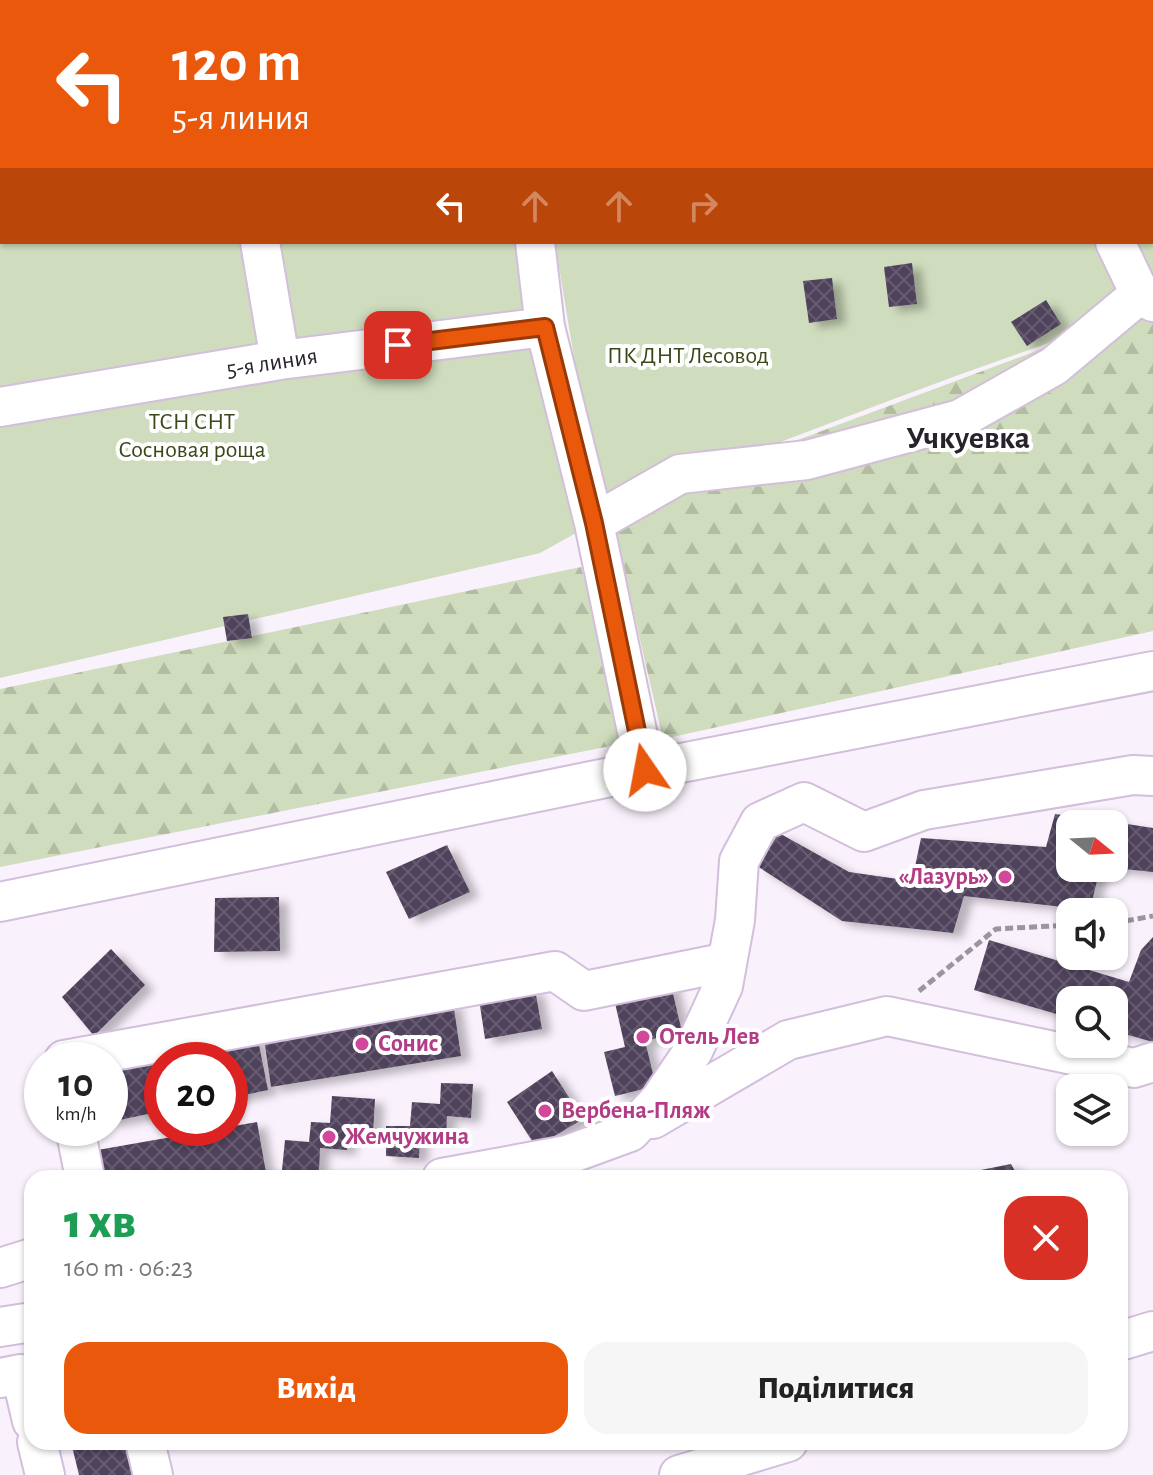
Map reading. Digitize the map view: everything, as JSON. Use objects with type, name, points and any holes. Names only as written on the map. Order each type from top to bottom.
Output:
[{"type":"lane","points":[[260,244],[280,360]]},
{"type":"lane","points":[[535,244],[545,327],[594,523],[645,770]]},
{"type":"lane","points":[[594,523],[680,474],[807,460],[960,419],[1054,366],[1147,298],[1116,244]]},
{"type":"lane","name":"5-я линия","points":[[0,407],[280,360],[545,327]]},
{"type":"lane","points":[[0,902],[645,770],[1153,671]]},
{"type":"lane","points":[[630,1132],[660,1100],[693,1051],[723,986],[735,920],[739,861],[760,822],[804,802],[864,832],[924,810],[1133,775],[1153,776]]},
{"type":"lane","points":[[128,1048],[555,971],[584,991],[727,962]]},
{"type":"lane","points":[[485,1170],[567,1155],[630,1132],[788,1040],[887,1016],[1134,1068],[1153,1062]]},
{"type":"lane","points":[[79,1146],[83,1170]]},
{"type":"lane","points":[[0,1268],[24,1260]]},
{"type":"lane","points":[[0,1327],[24,1323]]},
{"type":"lane","points":[[1128,1339],[1153,1331]]},
{"type":"lane","points":[[0,1378],[21,1374],[24,1387]]},
{"type":"lane","points":[[39,1450],[45,1475]]},
{"type":"lane","points":[[147,1450],[153,1475]]},
{"type":"lane","points":[[694,1473],[764,1450]]},
{"type":"path","points":[[1128,920],[1153,916]]},
{"type":"path","points":[[887,1016],[996,929],[1056,926]]},
{"type":"green space","name":"ТСН СНТ Сосновая роща","points":[[0,244],[548,244],[594,523],[540,553],[0,678]]},
{"type":"green space","name":"ПК ДНТ Лесовод","points":[[555,244],[1153,244],[1153,309],[944,380],[599,510]]},
{"type":"green space","points":[[1141,312],[1153,320],[1153,631],[663,739],[610,510]]},
{"type":"green space","points":[[581,567],[631,742],[0,867],[0,689]]},
{"type":"building","points":[[912,263],[917,304],[889,307],[884,267]]},
{"type":"building","points":[[832,278],[837,319],[809,323],[803,281]]},
{"type":"building","points":[[1046,300],[1061,324],[1027,346],[1011,322]]},
{"type":"building","points":[[248,614],[252,638],[227,641],[223,617]]},
{"type":"building","name":"«Лазурь»","points":[[1056,814],[1056,882],[1097,882],[1093,898],[1056,898],[1056,906],[964,896],[953,933],[842,921],[757,866],[779,833],[849,872],[912,881],[921,838],[1046,847]]},
{"type":"building","points":[[1128,824],[1153,828],[1153,872],[1128,869]]},
{"type":"building","points":[[447,845],[470,892],[409,919],[386,872]]},
{"type":"building","points":[[279,897],[280,951],[214,952],[215,898]]},
{"type":"building","points":[[1153,937],[1153,1042],[1128,1035],[1128,986],[1056,986],[1056,1014],[974,990],[989,940],[1056,960],[1056,970],[1089,970],[1129,982],[1141,950]]},
{"type":"building","points":[[111,949],[145,985],[94,1036],[62,997]]},
{"type":"building","name":"Отель Лев","points":[[670,981],[682,1032],[645,1041],[656,1086],[615,1096],[604,1052],[625,1047],[613,994]]},
{"type":"building","points":[[535,989],[542,1029],[485,1039],[479,999]]},
{"type":"building","name":"Сонис","points":[[453,1002],[461,1056],[271,1087],[263,1032]]},
{"type":"building","points":[[257,1035],[268,1090],[248,1094],[248,1042],[223,1042]]},
{"type":"building","points":[[144,1058],[144,1115],[128,1118],[128,1061]]},
{"type":"building","name":"Вербена-Пляж","points":[[552,1071],[583,1119],[536,1147],[507,1102]]},
{"type":"building","points":[[441,1083],[473,1084],[471,1118],[447,1116],[446,1137],[420,1135],[419,1158],[386,1156],[386,1126],[410,1126],[412,1102],[440,1104]]},
{"type":"building","name":"Жемчужина","points":[[332,1096],[375,1099],[373,1134],[349,1132],[347,1150],[320,1148],[319,1170],[282,1170],[285,1140],[309,1142],[311,1122],[330,1123]]},
{"type":"building","points":[[257,1122],[266,1170],[95,1170],[92,1151],[144,1142],[144,1146],[248,1146],[248,1124]]},
{"type":"building","points":[[1011,1164],[1014,1170],[981,1170]]},
{"type":"building","points":[[73,1450],[126,1450],[132,1475],[79,1475]]},
{"type":"place","name":"«Лазурь»","points":[[1005,877]]},
{"type":"place","name":"Отель Лев","points":[[643,1037]]},
{"type":"place","name":"Сонис","points":[[362,1044]]},
{"type":"place","name":"Вербена-Пляж","points":[[545,1111]]},
{"type":"place","name":"Жемчужина","points":[[329,1137]]},
{"type":"district","name":"Учкуевка","points":[[968,438]]},
{"type":"route","points":[[398,345],[545,327],[594,523],[645,770]]}]
